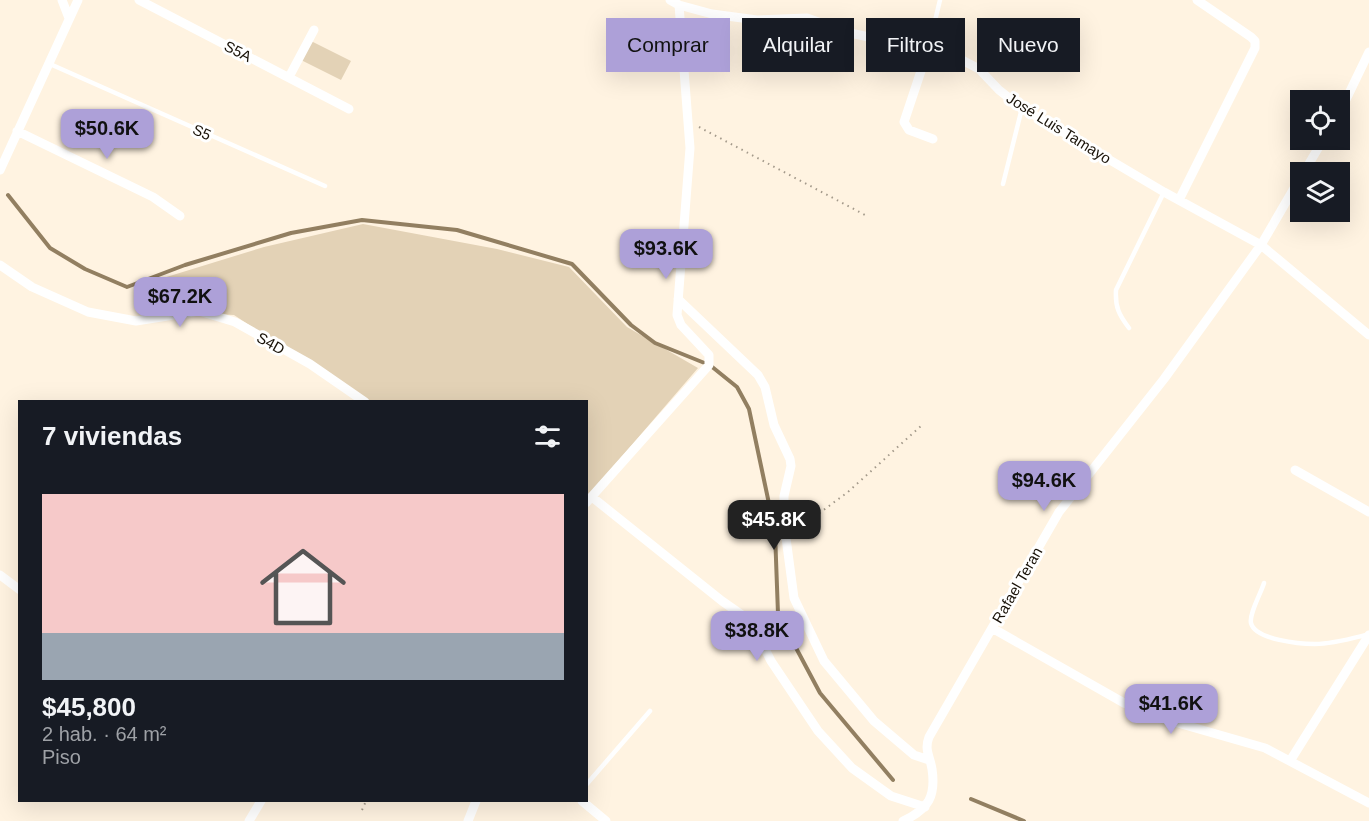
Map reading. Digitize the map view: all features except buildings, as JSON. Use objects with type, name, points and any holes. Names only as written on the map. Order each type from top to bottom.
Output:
[{"type":"street","points":[[62,0],[69,18]]},
{"type":"street","points":[[0,170],[47,63],[78,0]]},
{"type":"street","name":"S5A","points":[[139,0],[349,109]]},
{"type":"street","points":[[1179,200],[1256,48],[1255,41],[1251,37],[1197,0]]},
{"type":"street","points":[[675,3],[690,148],[678,299],[679,320],[709,355],[709,365],[589,500],[742,615],[758,635],[771,661],[818,731],[852,768],[891,796],[926,807]]},
{"type":"street","name":"José Luis Tamayo","points":[[675,3],[712,14],[757,20],[807,18],[866,36]]},
{"type":"street","points":[[289,77],[314,30]]},
{"type":"street","points":[[1350,91],[1369,52]]},
{"type":"street","points":[[921,72],[904,122],[909,130],[933,139]]},
{"type":"street","name":"José Luis Tamayo","points":[[981,72],[1022,108],[1164,192],[1261,245],[1369,335]]},
{"type":"street","points":[[17,131],[153,197],[180,216]]},
{"type":"street","name":"Rafael Teran","points":[[926,807],[933,792],[926,753],[929,737],[1059,513],[1164,379],[1261,245],[1290,195]]},
{"type":"street","name":"S4D","points":[[0,265],[32,287],[88,312],[136,321],[199,311],[234,322],[310,364],[362,400]]},
{"type":"street","points":[[678,299],[758,375],[765,387],[774,425],[791,466],[784,496],[786,538],[794,598],[824,661],[874,721],[914,755],[929,760]]},
{"type":"street","points":[[1295,470],[1369,512]]},
{"type":"street","points":[[0,574],[18,588]]},
{"type":"street","points":[[992,628],[1124,703],[1164,719],[1252,744],[1290,761],[1369,803]]},
{"type":"street","points":[[1290,761],[1369,635]]},
{"type":"street","points":[[249,821],[260,802]]},
{"type":"street","points":[[468,821],[476,802]]},
{"type":"street","points":[[583,802],[606,821]]},
{"type":"street","points":[[903,821],[926,807]]},
{"type":"lane","points":[[936,18],[940,0]]},
{"type":"lane","name":"S5","points":[[47,63],[325,186]]},
{"type":"lane","points":[[1003,184],[1022,108]]},
{"type":"lane","points":[[1129,328],[1118,314],[1115,302],[1116,290],[1164,192]]},
{"type":"lane","points":[[1264,583],[1252,613],[1251,622],[1254,629],[1262,634],[1281,640],[1316,644],[1369,635]]},
{"type":"lane","points":[[588,783],[650,711]]},
{"type":"path","points":[[688,122],[867,216]]},
{"type":"path","points":[[786,538],[848,492],[922,425]]},
{"type":"path","points":[[362,810],[366,802]]},
{"type":"shaded area","points":[[311,41],[351,61],[341,80],[301,60]]},
{"type":"shaded area","points":[[363,224],[497,249],[569,267],[627,327],[698,368],[588,496],[588,400],[364,400],[234,315],[144,310],[147,283],[264,247]]},
{"type":"waterway","points":[[8,195],[50,248],[85,269],[127,287],[185,265],[291,233],[362,220],[457,230],[572,264],[631,325],[655,343],[707,364]]},
{"type":"waterway","points":[[711,366],[737,387],[749,409],[775,532],[778,614],[820,693],[893,780]]},
{"type":"waterway","points":[[971,799],[1024,821]]}]
